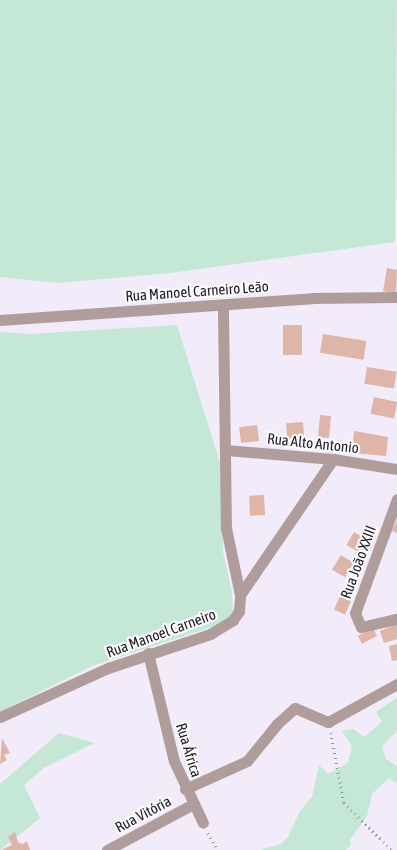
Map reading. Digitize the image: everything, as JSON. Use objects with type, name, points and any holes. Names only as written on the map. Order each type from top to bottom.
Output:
[{"type":"street","name":"Rua Manoel Carneiro Leão","points":[[0,320],[312,298],[397,297]]},
{"type":"street","name":"Rua Manoel Carneiro","points":[[0,717],[148,653],[222,628],[233,620],[239,611],[240,595],[226,528],[223,305]]},
{"type":"street","name":"Rua Alto Antonio","points":[[226,450],[333,459],[397,469]]},
{"type":"street","points":[[240,595],[333,459]]},
{"type":"street","name":"Rua João XXIII","points":[[397,499],[355,612],[361,627],[397,619]]},
{"type":"street","name":"Rua África","points":[[148,653],[174,761],[202,823]]},
{"type":"street","points":[[185,789],[247,761],[277,724],[295,708],[328,722],[397,684]]},
{"type":"street","name":"Rua Vitória","points":[[106,850],[193,804]]},
{"type":"path","points":[[328,722],[344,803],[392,850]]},
{"type":"path","points":[[202,823],[218,850]]},
{"type":"green space","points":[[0,0],[397,0],[395,242],[170,273],[57,283],[0,277]]},
{"type":"green space","points":[[177,325],[221,466],[223,552],[232,592],[233,620],[92,666],[0,712],[0,332],[29,334]]},
{"type":"green space","points":[[397,698],[397,731],[382,746],[386,759],[397,766],[397,783],[389,778],[372,794],[367,816],[350,840],[351,845],[346,850],[260,850],[281,844],[288,837],[300,811],[312,797],[319,765],[328,774],[348,763],[352,746],[342,731],[353,729],[364,737],[382,722],[376,712]]},
{"type":"green space","points":[[59,733],[95,743],[45,767],[24,785],[40,818],[0,850],[0,784]]},
{"type":"building","points":[[387,268],[397,270],[396,294],[383,291]]},
{"type":"building","points":[[283,325],[302,325],[302,355],[283,355]]},
{"type":"building","points":[[323,334],[366,341],[363,360],[320,353]]},
{"type":"building","points":[[367,367],[397,372],[394,388],[364,384]]},
{"type":"building","points":[[374,397],[397,402],[394,419],[370,414]]},
{"type":"building","points":[[320,415],[331,416],[329,438],[318,437]]},
{"type":"building","points":[[303,422],[304,438],[287,439],[286,423]]},
{"type":"building","points":[[257,425],[259,441],[241,443],[239,427]]},
{"type":"building","points":[[354,431],[388,437],[386,456],[352,453]]},
{"type":"building","points":[[264,495],[265,515],[250,516],[249,496]]},
{"type":"building","points":[[397,520],[397,533],[392,531]]},
{"type":"building","points":[[354,532],[373,543],[366,556],[346,545]]},
{"type":"building","points":[[341,555],[354,563],[345,577],[332,569]]},
{"type":"building","points":[[341,594],[352,599],[345,614],[334,610]]},
{"type":"building","points":[[397,624],[397,639],[384,643],[380,631]]},
{"type":"building","points":[[373,628],[377,636],[362,644],[358,636]]},
{"type":"building","points":[[397,644],[397,660],[392,661],[389,646]]},
{"type":"building","points":[[2,738],[10,753],[4,755],[7,760],[0,764]]},
{"type":"building","points":[[15,832],[18,842],[23,844],[27,841],[30,850],[1,850],[12,845],[8,837]]}]
